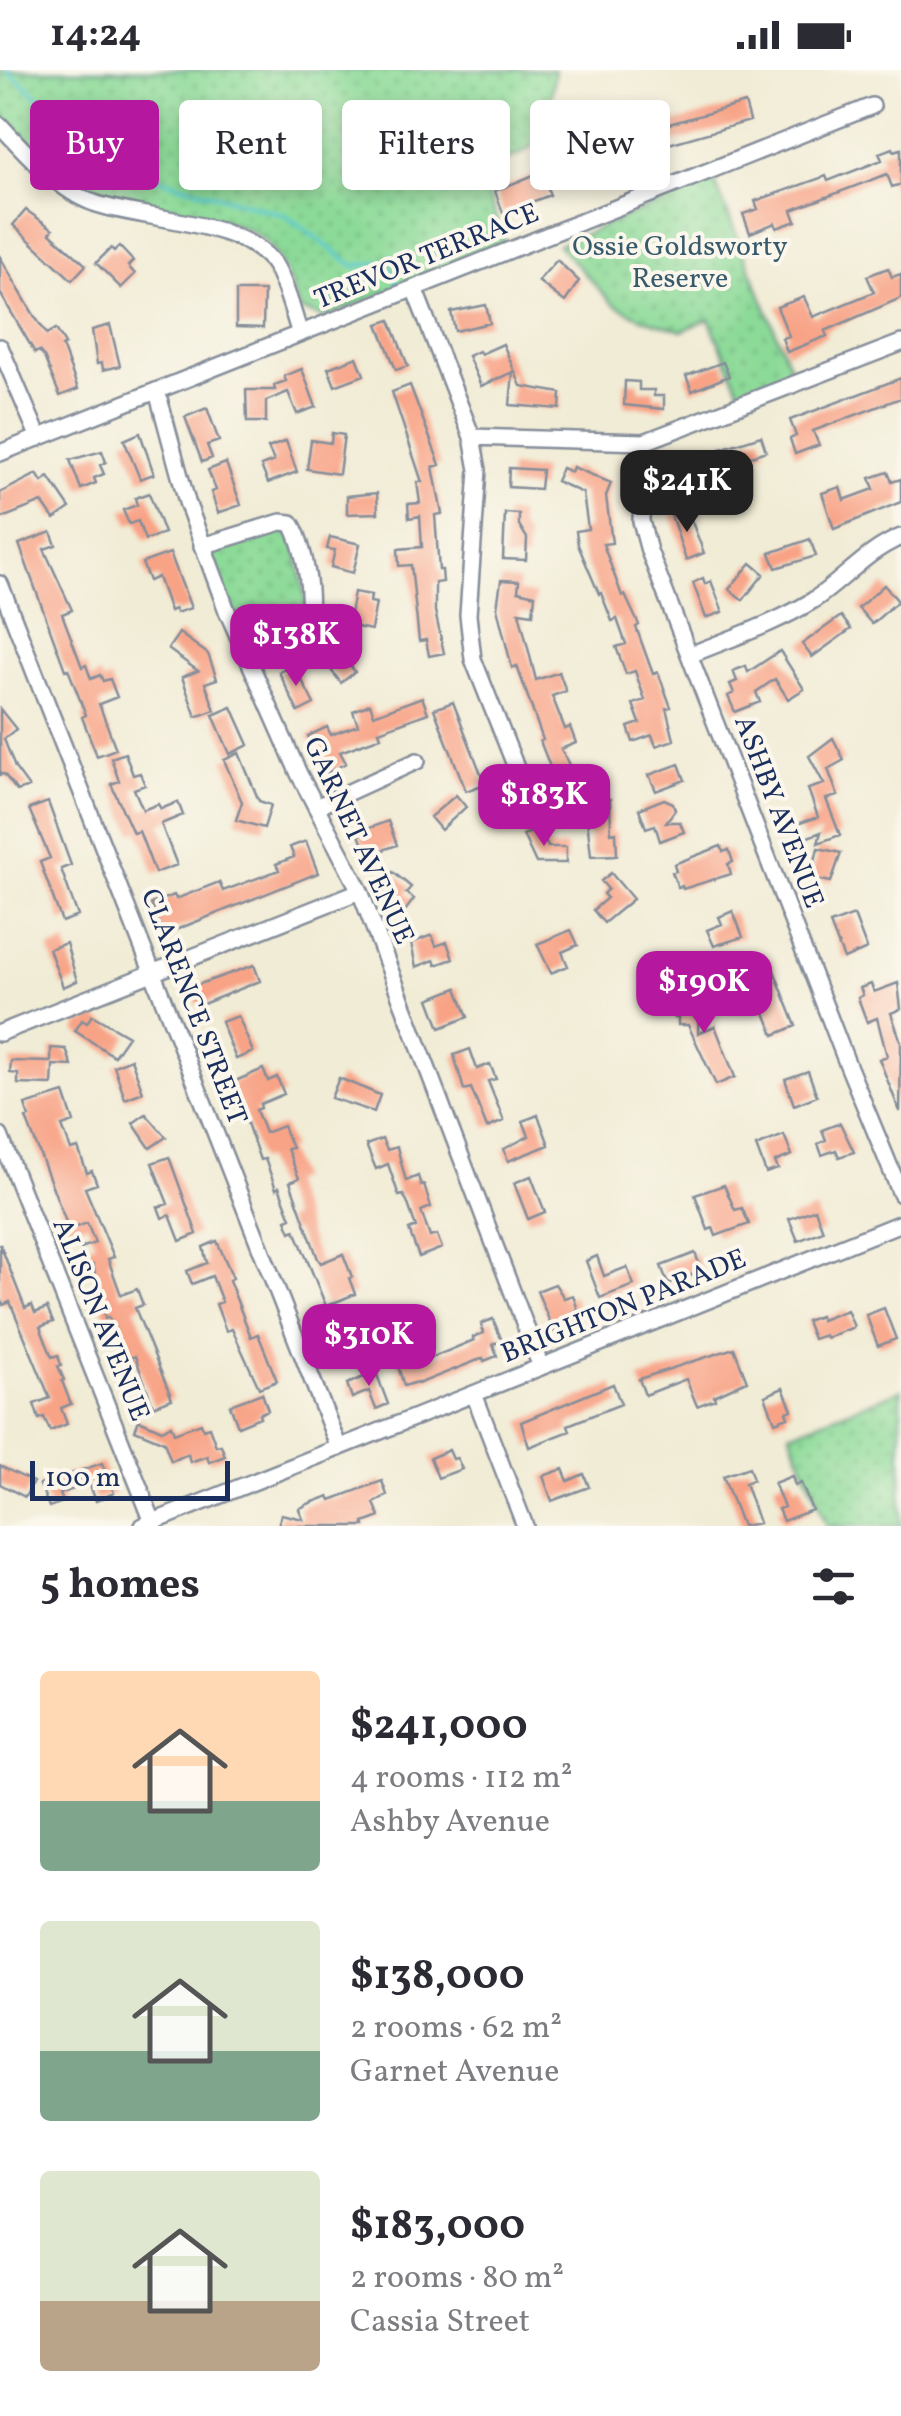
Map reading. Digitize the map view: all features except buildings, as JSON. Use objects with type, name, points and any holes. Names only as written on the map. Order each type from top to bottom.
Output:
[{"type":"street","name":"TREVOR TERRACE","points":[[0,453],[872,106]]},
{"type":"street","points":[[0,125],[47,172],[91,202],[216,231],[243,240],[265,254],[276,269],[300,334]]},
{"type":"street","points":[[414,288],[472,437],[478,470],[468,615],[473,659],[536,818]]},
{"type":"street","points":[[472,437],[644,442],[901,343]]},
{"type":"street","points":[[0,347],[39,438]]},
{"type":"street","name":"GARNET AVENUE","points":[[157,391],[202,546],[246,656],[360,892],[541,1367]]},
{"type":"street","name":"ASHBY AVENUE","points":[[644,442],[641,521],[649,550],[901,1194]]},
{"type":"street","points":[[202,546],[282,522],[291,523],[298,533],[311,604],[310,620],[304,628],[246,656]]},
{"type":"street","points":[[690,655],[772,622],[813,600],[882,545],[901,537]]},
{"type":"street","name":"CLARENCE STREET","points":[[0,584],[338,1448]]},
{"type":"street","points":[[316,806],[417,761]]},
{"type":"street","points":[[0,1033],[360,892]]},
{"type":"street","name":"ALISON AVENUE","points":[[0,1136],[148,1524]]},
{"type":"street","name":"BRIGHTON PARADE","points":[[148,1524],[901,1223]]},
{"type":"street","points":[[474,1394],[526,1526]]},
{"type":"green space","points":[[0,70],[555,70],[550,100],[530,100],[530,148],[510,159],[510,100],[342,100],[342,190],[486,190],[505,242],[325,318],[300,310],[278,257],[252,232],[212,219],[122,205],[83,190],[159,190],[159,100],[30,100],[30,145],[0,112]]},
{"type":"green space","name":"Ossie Goldsworty Reserve","points":[[714,180],[795,379],[743,398],[709,319],[682,331],[641,318],[613,304],[558,245]]},
{"type":"green space","points":[[280,526],[294,534],[306,604],[300,626],[248,651],[207,548]]},
{"type":"green space","points":[[901,1390],[901,1526],[827,1526],[790,1433]]},
{"type":"waterway","points":[[7,70],[119,167],[285,215],[354,266],[386,262],[401,289]]}]
